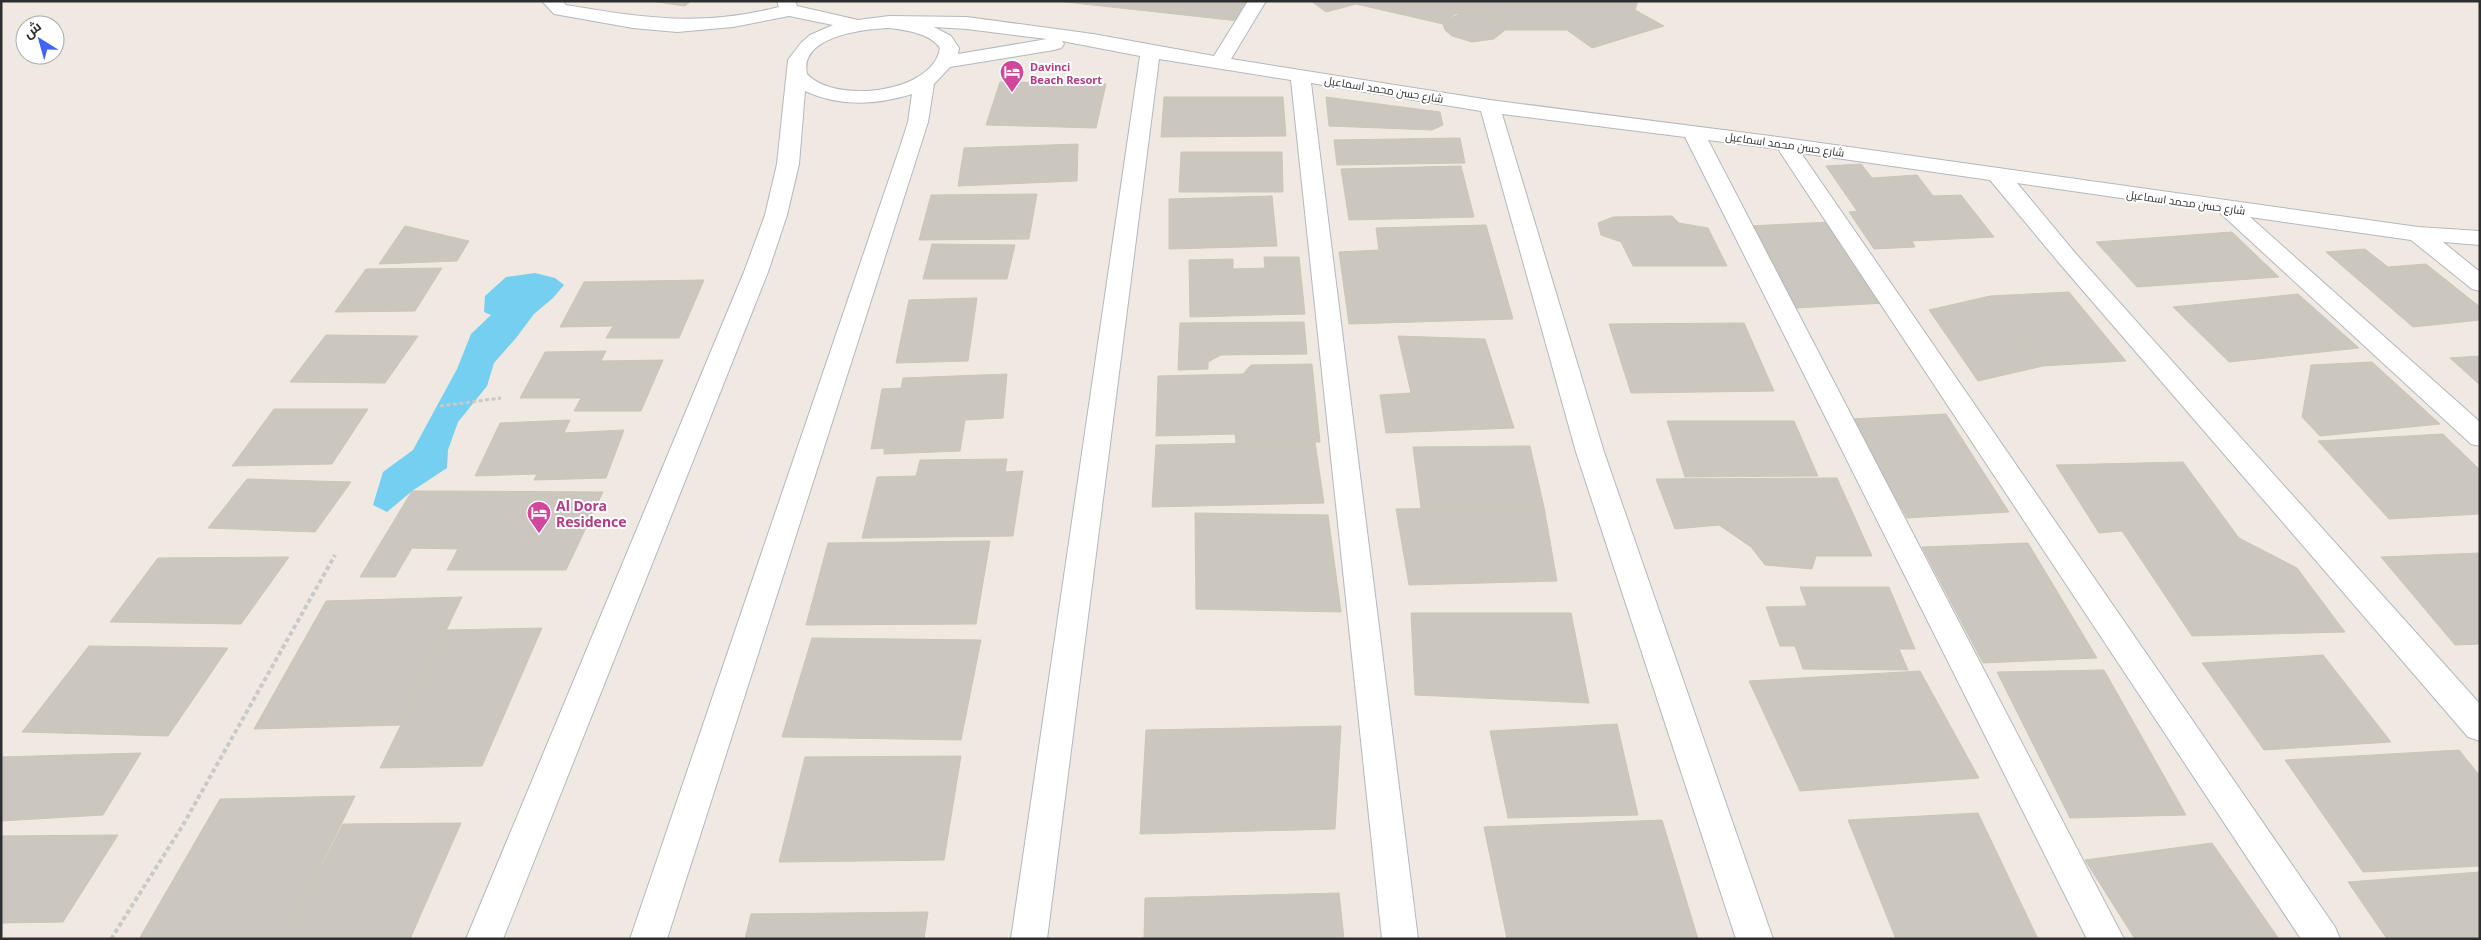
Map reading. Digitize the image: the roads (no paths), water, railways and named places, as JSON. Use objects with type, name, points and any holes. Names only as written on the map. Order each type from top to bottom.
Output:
[{"type":"street","points":[[552,1],[560,10],[648,24],[675,26],[733,22],[788,6],[857,25]]},
{"type":"street","points":[[1220,62],[1258,1]]},
{"type":"street","name":"شارع حسن محمد اسماعيل","points":[[857,25],[939,21],[967,23],[1093,40],[1150,52],[1490,106],[1786,144],[2418,234],[2480,238]]},
{"type":"street","points":[[797,73],[805,83],[818,90],[837,95],[859,97],[897,92],[924,82],[946,62],[949,52],[946,42],[937,34],[905,23]]},
{"type":"street","points":[[484,939],[756,272],[776,215],[788,164],[797,73],[796,62],[803,50],[829,34],[857,25]]},
{"type":"street","name":"شارع حسن محمد اسماعيل","points":[[946,62],[1034,46],[1093,40]]},
{"type":"street","points":[[1029,939],[1150,52]]},
{"type":"street","points":[[1300,76],[1400,939]]},
{"type":"street","points":[[648,939],[911,144],[918,122],[924,82]]},
{"type":"street","points":[[1490,106],[1590,452],[1755,939]]},
{"type":"street","points":[[1693,132],[2106,939]]},
{"type":"street","points":[[1786,144],[2322,939]]},
{"type":"street","points":[[1998,175],[2075,266],[2480,727]]},
{"type":"street","points":[[2226,207],[2480,437]]},
{"type":"street","points":[[2418,234],[2480,284]]},
{"type":"water","points":[[535,273],[555,278],[564,285],[553,298],[534,314],[494,363],[487,386],[458,422],[448,450],[447,468],[412,491],[387,512],[373,505],[383,472],[413,450],[457,369],[471,334],[491,315],[484,312],[485,296],[506,277]]},
{"type":"place","name":"Davinci Beach Resort","points":[[1012,93]]},
{"type":"place","name":"Al Dora Residence","points":[[539,534]]}]
